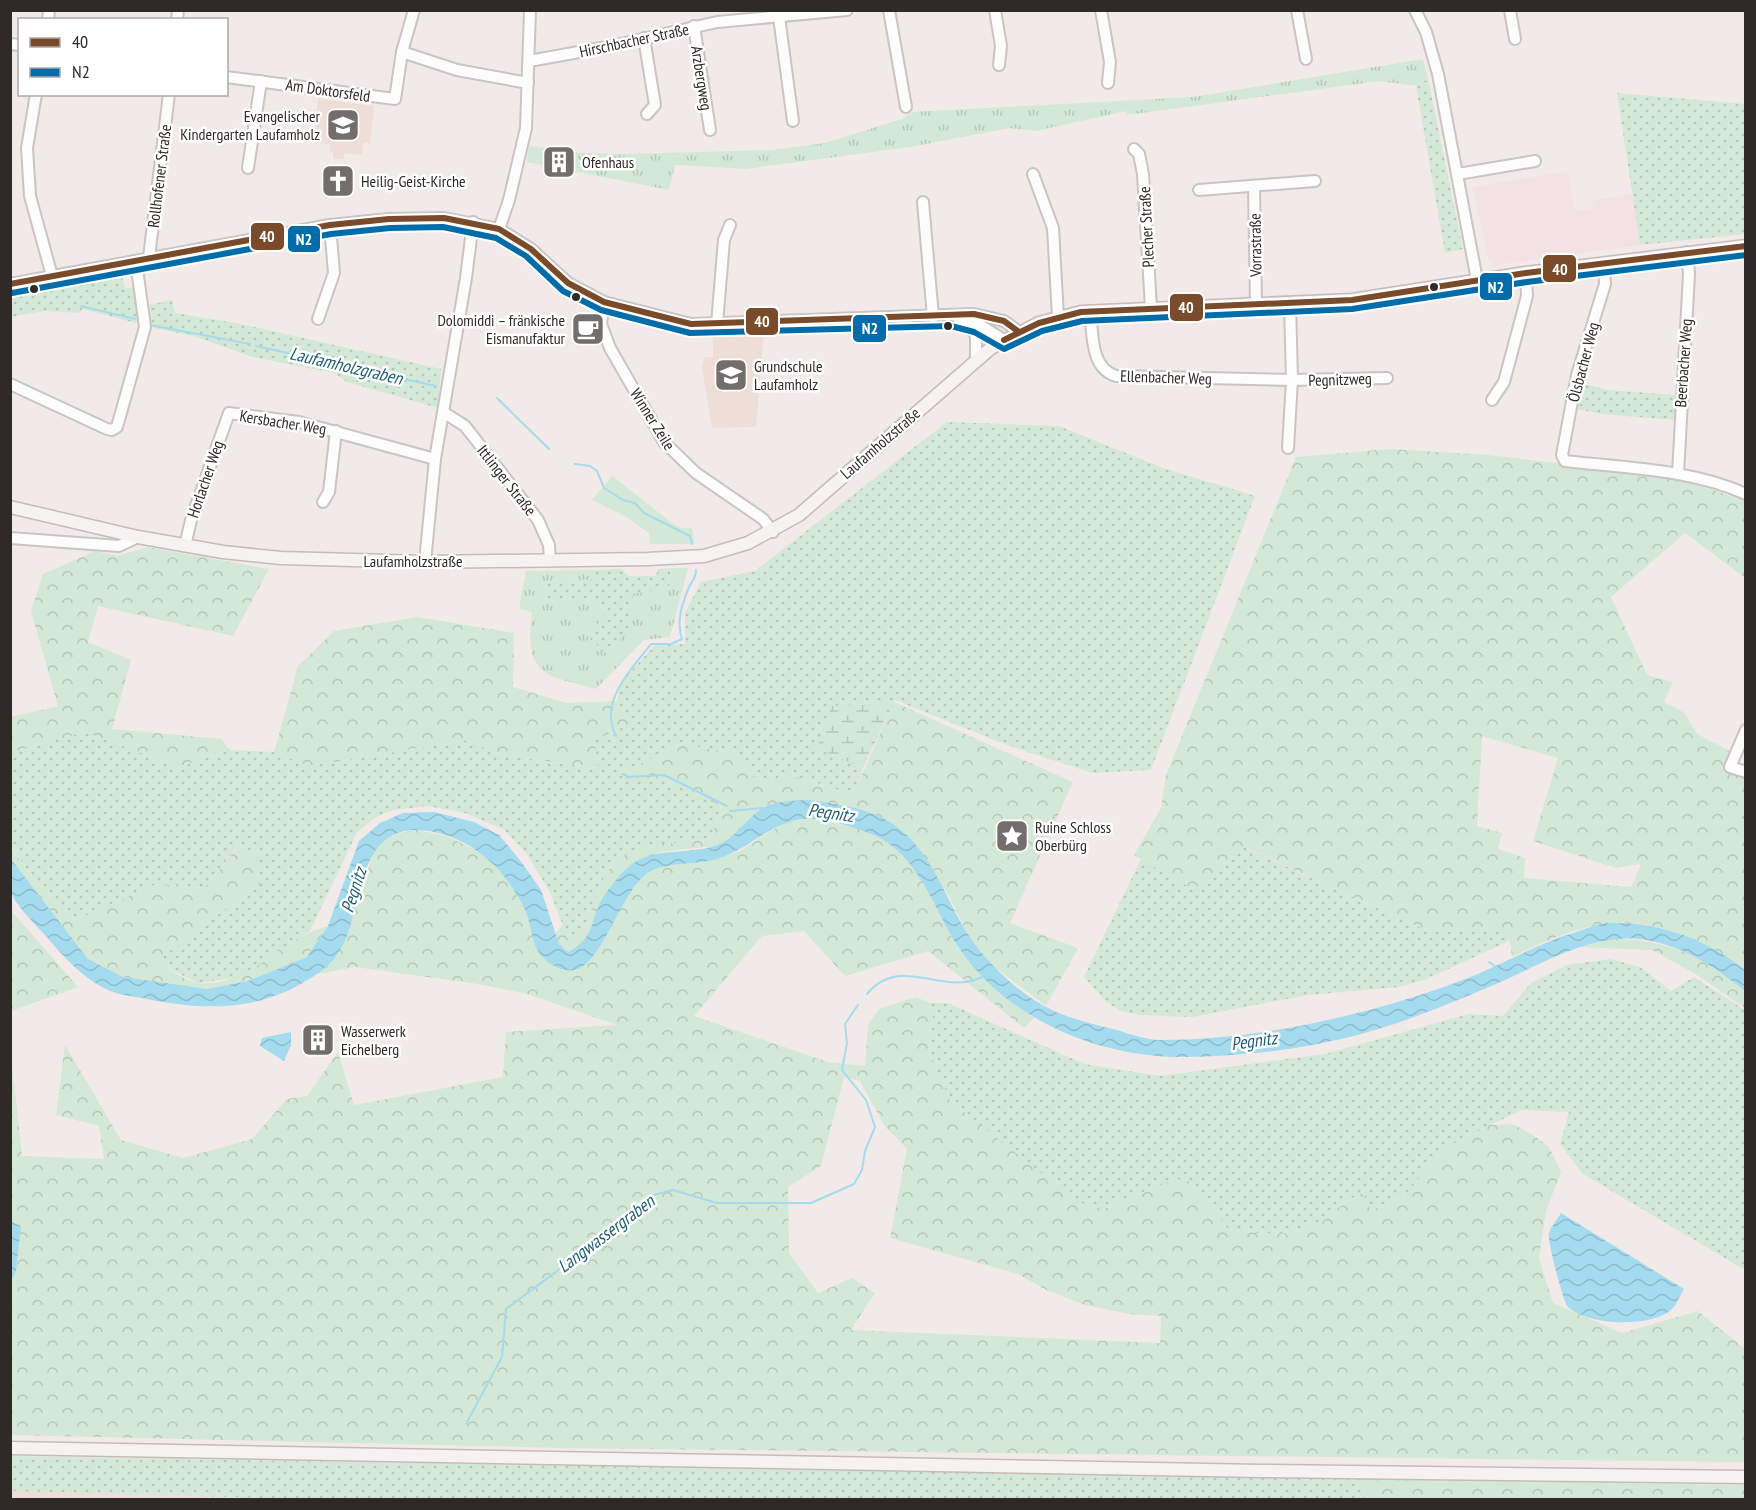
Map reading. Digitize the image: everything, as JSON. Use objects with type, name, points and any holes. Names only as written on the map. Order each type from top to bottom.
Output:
[{"type":"main road","name":"Laufamholzstraße","points":[[10,507],[185,546],[303,559],[424,562],[698,556],[741,546],[773,532],[809,506],[976,360],[1019,332],[1058,317],[1090,311],[1363,299],[1526,273],[1746,246]]},
{"type":"main road","points":[[10,1448],[1746,1478]]},
{"type":"street","points":[[414,10],[402,52],[457,70],[528,82]]},
{"type":"street","points":[[499,229],[523,148],[530,10]]},
{"type":"street","name":"Hirschbacher Straße","points":[[529,61],[644,38],[694,26],[717,16],[779,17],[846,10]]},
{"type":"street","points":[[889,10],[906,107]]},
{"type":"street","points":[[995,10],[1001,46],[999,65]]},
{"type":"street","points":[[1101,10],[1110,62],[1108,83]]},
{"type":"street","points":[[1297,10],[1305,59]]},
{"type":"street","points":[[1415,10],[1435,61],[1478,280]]},
{"type":"street","points":[[1510,10],[1515,39]]},
{"type":"street","points":[[779,17],[793,120]]},
{"type":"street","name":"Arzbergweg","points":[[694,26],[710,130]]},
{"type":"street","points":[[644,38],[655,105],[647,114]]},
{"type":"street","name":"Am Doktorsfeld","points":[[228,77],[395,99],[402,52]]},
{"type":"street","points":[[248,168],[261,81]]},
{"type":"street","points":[[36,96],[27,148],[30,196],[52,276]]},
{"type":"street","name":"Rollhofener Straße","points":[[149,256],[169,96]]},
{"type":"street","name":"Plecher Straße","points":[[1134,149],[1138,154],[1143,174],[1150,308]]},
{"type":"street","points":[[1458,174],[1535,161]]},
{"type":"street","points":[[1034,174],[1053,228],[1058,317]]},
{"type":"street","points":[[1199,190],[1315,181]]},
{"type":"street","name":"Vorrastraße","points":[[1254,186],[1256,304]]},
{"type":"street","points":[[923,202],[933,317]]},
{"type":"street","points":[[10,284],[136,261],[149,256],[330,225],[390,219],[444,218],[499,229],[531,249],[568,283],[604,302],[691,324],[988,316],[1008,323],[1019,332]]},
{"type":"street","points":[[424,562],[435,459],[473,222]]},
{"type":"street","points":[[318,319],[334,273],[330,225]]},
{"type":"street","points":[[717,324],[724,240],[730,225]]},
{"type":"street","name":"Beerbacher Weg","points":[[1678,474],[1689,274],[1687,252]]},
{"type":"street","points":[[10,384],[107,429],[117,427],[145,327],[136,261]]},
{"type":"street","name":"Ölsbacher Weg","points":[[1604,263],[1604,287],[1577,375],[1562,455],[1566,461],[1678,474]]},
{"type":"street","points":[[1492,400],[1504,382],[1527,296],[1526,273]]},
{"type":"street","name":"Winner Zeile","points":[[604,302],[601,324],[610,348],[664,441],[686,465],[763,519],[773,532]]},
{"type":"street","name":"Pegnitzweg","points":[[1288,448],[1292,380],[1290,303]]},
{"type":"street","name":"Ellenbacher Weg","points":[[1090,311],[1097,362],[1108,374],[1144,378],[1292,380]]},
{"type":"street","points":[[952,316],[985,327],[1004,340]]},
{"type":"street","points":[[967,321],[976,336],[976,360]]},
{"type":"street","name":"Pegnitzweg","points":[[1292,380],[1387,378]]},
{"type":"street","name":"Ittlinger Straße","points":[[443,412],[465,426],[538,520],[549,545],[550,561]]},
{"type":"street","name":"Kersbacher Weg","points":[[229,413],[298,422],[435,459]]},
{"type":"street","name":"Horlacher Weg","points":[[185,546],[194,511],[229,413]]},
{"type":"street","name":"Kersbacher Weg","points":[[323,502],[329,492],[336,431]]},
{"type":"street","points":[[1678,474],[1704,480],[1746,495]]},
{"type":"street","points":[[10,538],[119,546],[138,537]]},
{"type":"street","points":[[1746,730],[1730,766],[1746,772]]},
{"type":"shaded area","name":"Evangelischer Kindergarten Laufamholz","points":[[318,98],[374,106],[370,144],[364,142],[362,155],[344,153],[344,159],[333,159],[333,152],[329,151],[330,144],[313,142]]},
{"type":"shaded area","points":[[1567,171],[1575,211],[1593,208],[1592,201],[1632,194],[1640,245],[1496,265],[1489,259],[1472,187]]},
{"type":"shaded area","name":"Grundschule Laufamholz","points":[[764,330],[756,427],[712,428],[702,368],[704,357],[713,357],[713,333]]},
{"type":"shaded area","points":[[11,1491],[330,1499],[11,1500]]},
{"type":"green space","points":[[1423,59],[1428,79],[1416,86],[1380,81],[1127,115],[1126,111],[1036,131],[1010,128],[910,147],[746,169],[675,165],[669,190],[527,162],[529,146],[582,153],[623,154],[771,150],[825,143],[902,119],[912,112],[1193,97]]},
{"type":"green space","points":[[1428,79],[1463,249],[1445,253],[1416,86]]},
{"type":"green space","points":[[1617,93],[1745,104],[1745,234],[1640,245]]},
{"type":"green space","points":[[122,276],[125,289],[133,287],[138,314],[136,323],[82,309],[80,313],[45,311],[11,317],[13,298]]},
{"type":"green space","points":[[172,300],[175,313],[236,323],[441,369],[438,408],[347,382],[334,373],[253,357],[196,337],[150,327],[148,305]]},
{"type":"green space","points":[[1582,383],[1607,390],[1676,395],[1675,420],[1602,414],[1577,409]]},
{"type":"green space","points":[[947,422],[1059,426],[1163,468],[1255,496],[1151,770],[1092,773],[1007,745],[895,700],[817,748],[863,768],[854,795],[795,776],[755,779],[733,753],[679,744],[641,764],[622,769],[666,781],[721,806],[711,838],[651,846],[606,872],[585,926],[573,935],[563,926],[550,892],[526,853],[503,829],[465,813],[428,806],[393,810],[376,817],[357,832],[310,931],[241,977],[197,983],[156,961],[260,883],[238,846],[204,888],[156,884],[74,921],[42,890],[11,847],[10,752],[85,732],[179,767],[229,750],[274,752],[310,766],[467,740],[501,755],[597,768],[595,740],[632,723],[617,701],[621,682],[654,646],[685,644],[685,613],[701,582],[755,571]]},
{"type":"green space","points":[[1390,449],[1488,455],[1674,477],[1745,501],[1745,578],[1685,533],[1611,597],[1647,675],[1673,682],[1664,702],[1685,713],[1697,734],[1730,751],[1726,768],[1745,775],[1745,970],[1697,941],[1678,933],[1640,924],[1591,926],[1545,942],[1512,957],[1508,930],[1430,932],[1245,847],[1193,889],[1134,855],[1161,808],[1166,775],[1296,457]],"holes":[[[1482,736],[1558,758],[1533,841],[1616,868],[1641,864],[1631,887],[1524,878],[1525,858],[1498,849],[1502,833],[1477,826]]]},
{"type":"green space","points":[[612,476],[672,523],[682,528],[692,528],[695,544],[650,544],[649,533],[625,516],[592,500]]},
{"type":"green space","points":[[148,547],[269,569],[233,636],[98,606],[88,642],[131,660],[112,729],[222,739],[229,750],[179,767],[85,732],[11,752],[11,717],[58,706],[31,611],[43,574],[95,551],[117,556]]},
{"type":"green space","points":[[671,568],[669,587],[633,595],[629,630],[607,654],[588,637],[606,610],[584,598],[548,601],[547,582],[596,579],[596,570],[621,569],[629,576],[656,576],[658,569]]},
{"type":"green space","points":[[671,568],[688,568],[670,637],[644,640],[596,689],[563,680],[541,669],[531,649],[532,612],[519,609],[526,571],[596,570],[596,579],[547,582],[548,601],[584,598],[607,611],[588,637],[607,654],[628,630],[633,594],[669,587]]},
{"type":"green space","points":[[417,617],[514,633],[513,687],[567,703],[617,701],[632,723],[595,740],[598,768],[501,755],[467,740],[310,766],[274,752],[298,666],[334,631]]},
{"type":"green space","points":[[895,700],[863,768],[817,748],[832,706]]},
{"type":"green space","points":[[894,702],[1073,782],[1010,923],[1078,948],[1046,1006],[992,965],[969,937],[948,894],[895,825],[873,813],[839,804],[810,800],[763,808],[729,840],[714,846],[661,852],[603,898],[592,930],[580,945],[568,952],[559,944],[555,933],[563,926],[573,935],[585,926],[606,872],[625,855],[651,846],[711,838],[721,806],[666,781],[623,780],[621,769],[641,764],[679,744],[733,753],[755,779],[795,776],[853,795]]},
{"type":"green space","points":[[811,819],[856,828],[879,836],[897,848],[913,867],[950,934],[967,959],[998,991],[1034,1018],[1024,1028],[928,951],[845,976],[804,931],[762,936],[694,1016],[828,1062],[865,1066],[868,1025],[879,1009],[916,997],[930,1003],[933,1020],[928,1048],[950,1101],[1078,1202],[1103,1209],[1175,1179],[1189,1181],[1228,1229],[1240,1231],[1278,1234],[1301,1230],[1313,1226],[1363,1193],[1371,1211],[1406,1194],[1444,1149],[1490,1125],[1513,1124],[1549,1147],[1561,1172],[1546,1211],[1539,1258],[1553,1303],[1622,1333],[1698,1311],[1745,1349],[1745,1462],[565,1448],[11,1435],[10,1046],[22,1156],[104,1159],[99,1126],[56,1115],[65,1045],[121,1140],[183,1158],[252,1139],[287,1099],[307,1096],[338,1052],[354,1105],[503,1077],[506,1032],[617,1025],[527,994],[478,984],[355,967],[317,974],[338,955],[374,851],[390,834],[418,830],[446,836],[485,854],[508,879],[527,914],[533,935],[555,968],[600,947],[629,895],[642,877],[660,867],[713,860],[740,851],[785,822]],"holes":[[[844,1077],[860,1081],[884,1125],[907,1149],[890,1238],[1018,1274],[1046,1290],[1085,1305],[1129,1314],[1161,1316],[1160,1343],[851,1330],[875,1293],[852,1278],[818,1293],[789,1253],[788,1187],[821,1166]]]},
{"type":"green space","points":[[239,846],[257,854],[260,883],[157,961],[193,982],[217,982],[251,970],[295,941],[328,926],[307,957],[248,981],[207,989],[150,983],[123,977],[88,959],[11,859],[10,847],[42,890],[74,921],[156,884],[204,888]]},
{"type":"green space","points":[[1244,847],[1430,932],[1508,929],[1509,941],[1424,980],[1399,987],[1308,995],[1192,1017],[1141,1015],[1121,1011],[1106,1002],[1084,977],[1141,859],[1193,889]]},
{"type":"green space","points":[[10,910],[15,915],[78,987],[11,1011]]},
{"type":"green space","points":[[1612,939],[1650,942],[1699,959],[1745,991],[1745,1008],[1697,975],[1652,950],[1578,947]]},
{"type":"green space","points":[[1611,959],[1640,967],[1671,991],[1694,977],[1745,1010],[1745,1270],[1583,1174],[1560,1144],[1569,1112],[1522,1110],[1444,1149],[1406,1194],[1370,1211],[1363,1193],[1313,1226],[1289,1233],[1265,1234],[1228,1229],[1189,1181],[1175,1179],[1103,1209],[1078,1203],[950,1101],[928,1048],[933,1020],[930,1003],[948,1003],[1084,1064],[1160,1076],[1325,1054],[1469,1014],[1503,1016],[1531,983],[1567,965]]},
{"type":"green space","points":[[11,1456],[1362,1479],[1365,1499],[332,1500],[11,1491]]},
{"type":"green space","points":[[1362,1479],[1745,1485],[1745,1499],[1365,1499]]},
{"type":"water","name":"Pegnitz","points":[[810,800],[854,808],[876,815],[896,826],[909,837],[929,863],[960,922],[977,947],[1006,978],[1028,996],[1067,1016],[1148,1039],[1236,1036],[1352,1014],[1427,993],[1463,980],[1547,942],[1607,923],[1626,923],[1662,929],[1714,949],[1745,970],[1745,991],[1696,957],[1668,945],[1639,939],[1621,939],[1587,945],[1570,951],[1437,1008],[1357,1035],[1298,1048],[1238,1055],[1178,1057],[1144,1055],[1078,1038],[1047,1024],[1017,1006],[991,985],[968,960],[949,932],[918,875],[897,850],[884,840],[869,833],[838,823],[813,819],[781,825],[729,855],[708,861],[669,865],[644,876],[635,885],[593,957],[584,966],[574,970],[563,970],[553,966],[541,955],[517,894],[495,866],[482,854],[467,844],[434,832],[416,830],[395,834],[380,845],[370,860],[345,942],[331,962],[310,979],[282,993],[263,1000],[223,1006],[163,1002],[110,991],[100,986],[82,974],[59,951],[21,909],[10,888],[11,859],[88,959],[123,977],[207,989],[248,981],[307,957],[328,926],[359,841],[380,823],[403,813],[434,812],[474,822],[499,835],[541,890],[559,944],[568,952],[584,940],[604,896],[624,871],[634,863],[655,854],[714,846],[729,839],[752,816],[765,807],[781,802]]},
{"type":"water","points":[[291,1032],[291,1045],[284,1061],[260,1046],[262,1038]]},
{"type":"water","points":[[1561,1213],[1684,1289],[1674,1307],[1663,1315],[1651,1319],[1620,1322],[1590,1318],[1568,1307],[1559,1283],[1549,1238],[1550,1230]]},
{"type":"water","points":[[12,1222],[21,1226],[16,1271],[11,1281]]},
{"type":"waterway","name":"Laufamholzgraben","points":[[81,306],[135,319]]},
{"type":"waterway","name":"Laufamholzgraben","points":[[150,325],[250,344]]},
{"type":"waterway","name":"Laufamholzgraben","points":[[256,346],[436,386]]},
{"type":"waterway","name":"Laufamholzgraben","points":[[497,398],[549,449]]},
{"type":"waterway","name":"Laufamholzgraben","points":[[575,464],[590,466],[597,471],[604,488],[623,500],[635,503],[644,513],[690,536],[692,544]]},
{"type":"waterway","name":"Laufamholzgraben","points":[[616,736],[611,710],[614,698],[627,675],[651,644],[671,644],[682,639],[681,613],[686,593],[695,577],[696,570]]},
{"type":"waterway","name":"Laufamholzgraben","points":[[627,777],[664,775],[727,806]]},
{"type":"waterway","name":"Laufamholzgraben","points":[[730,811],[763,808]]},
{"type":"waterway","points":[[1489,962],[1496,967]]},
{"type":"waterway","name":"Langwassergraben","points":[[867,994],[880,982],[894,977],[908,976],[953,982],[968,982],[982,977]]},
{"type":"waterway","name":"Langwassergraben","points":[[466,1424],[502,1357],[506,1309],[608,1233],[650,1196],[673,1190],[717,1203],[811,1203],[854,1184],[862,1170],[865,1151],[875,1127],[866,1100],[842,1070],[847,1043],[845,1024],[858,1005]]},
{"type":"transit line","name":"40","points":[[10,284],[330,225],[389,219],[444,218],[499,229],[531,249],[568,283],[604,302],[691,324],[974,314],[1004,321],[1019,332]]},
{"type":"transit line","name":"N2","points":[[12,293],[331,234],[390,228],[443,227],[496,238],[526,256],[563,291],[601,310],[690,333],[951,326],[974,332],[1004,349],[1042,331],[1082,321],[1352,309],[1527,282],[1746,255]]},
{"type":"transit line","name":"40","points":[[1004,340],[1039,323],[1081,312],[1352,300],[1526,273],[1746,246]]},
{"type":"place","name":"Evangelischer Kindergarten Laufamholz","points":[[343,125]]},
{"type":"place","name":"Ofenhaus","points":[[559,162]]},
{"type":"place","name":"Heilig-Geist-Kirche","points":[[338,181]]},
{"type":"place","name":"Dolomiddi – fränkische Eismanufaktur","points":[[588,329]]},
{"type":"place","name":"Grundschule Laufamholz","points":[[731,375]]},
{"type":"place","name":"Ruine Schloss Oberbürg","points":[[1012,836]]},
{"type":"place","name":"Wasserwerk Eichelberg","points":[[318,1040]]}]
